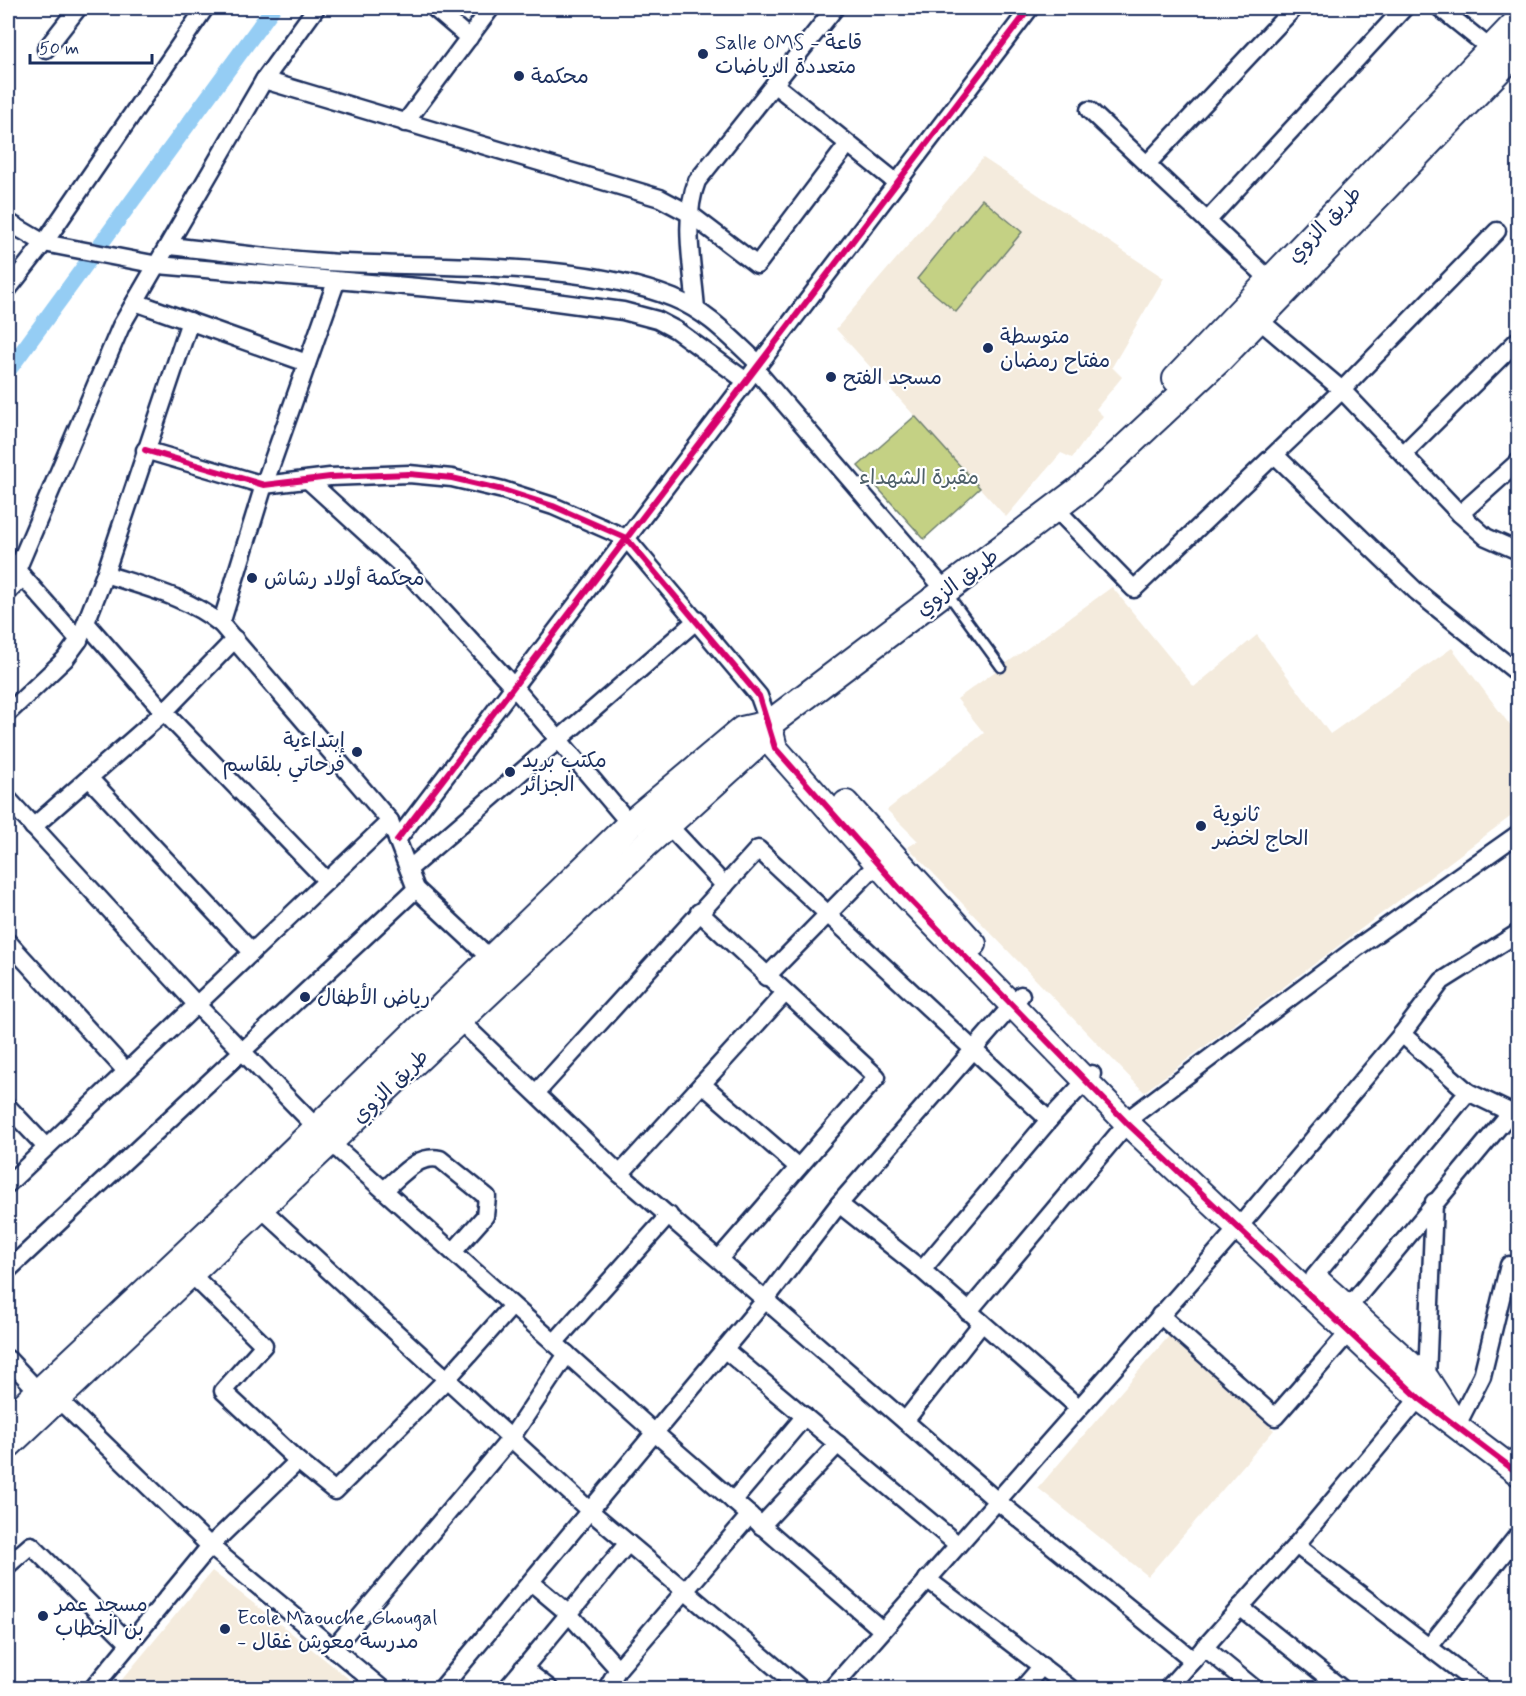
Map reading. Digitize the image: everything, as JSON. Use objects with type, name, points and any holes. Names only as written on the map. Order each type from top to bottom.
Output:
[{"type":"main road","name":"طريق الزوي","points":[[8,1445],[49,1395],[324,1135],[459,1020],[753,748],[769,724],[1084,486],[1179,400],[1251,313],[1506,54],[1518,21]]},
{"type":"main road","name":"طريق الزوي","points":[[1251,313],[1270,280],[1506,54]]},
{"type":"main road","name":"طريق الزوي","points":[[8,1421],[49,1395],[191,1274],[261,1208],[324,1135],[491,959],[630,824],[742,730],[769,724]]},
{"type":"street","points":[[46,49],[78,8]]},
{"type":"street","points":[[8,592],[121,326],[264,80],[316,8]]},
{"type":"street","points":[[434,8],[468,38]]},
{"type":"street","points":[[405,123],[491,8]]},
{"type":"street","points":[[696,309],[690,214],[691,197],[698,181],[835,8]]},
{"type":"street","points":[[398,840],[1030,8]]},
{"type":"street","points":[[1147,164],[1294,8]]},
{"type":"street","points":[[1207,221],[1404,8]]},
{"type":"street","points":[[1440,8],[1506,54]]},
{"type":"street","points":[[8,289],[44,243],[197,10]]},
{"type":"street","points":[[264,80],[660,198],[690,214],[757,265],[848,144]]},
{"type":"street","points":[[774,84],[897,183]]},
{"type":"street","points":[[1089,110],[1270,280]]},
{"type":"street","points":[[8,222],[44,243],[158,265],[336,282],[488,293],[623,311],[657,320],[753,371]]},
{"type":"street","points":[[1055,508],[1134,589],[1342,390],[1497,231]]},
{"type":"street","points":[[169,246],[342,263],[501,269],[584,276],[635,285],[675,298],[707,315],[753,371],[945,590]]},
{"type":"street","points":[[220,624],[264,484],[336,282]]},
{"type":"street","points":[[135,302],[308,363]]},
{"type":"street","points":[[1251,313],[1342,390],[1460,514],[1486,537],[1518,551]]},
{"type":"street","points":[[8,712],[65,659],[80,640],[105,574],[190,321]]},
{"type":"street","points":[[1403,454],[1518,340]]},
{"type":"street","points":[[145,450],[264,484],[409,474],[452,478],[503,490],[553,506],[626,538],[759,696],[769,724],[785,737],[884,857],[1090,1078],[1130,1119],[1352,1320],[1423,1388],[1457,1425],[1518,1470]]},
{"type":"street","points":[[1275,455],[1416,591],[1518,673]]},
{"type":"street","points":[[1460,514],[1518,462]]},
{"type":"street","points":[[308,480],[401,565],[514,687],[630,824]]},
{"type":"street","points":[[16,569],[80,640]]},
{"type":"street","points":[[105,574],[190,603],[206,612],[220,624],[390,822],[416,889],[491,959]]},
{"type":"street","points":[[409,869],[697,620]]},
{"type":"street","points":[[87,624],[164,712],[327,881]]},
{"type":"street","points":[[33,827],[164,712],[235,639]]},
{"type":"street","points":[[89,778],[252,952]]},
{"type":"street","points":[[8,799],[197,1005],[324,1135],[655,1433],[882,1630]]},
{"type":"street","points":[[8,1184],[390,822]]},
{"type":"street","points":[[668,825],[725,886]]},
{"type":"street","points":[[968,1312],[1130,1119],[1364,942],[1518,834]]},
{"type":"street","points":[[536,1093],[758,849],[1049,1120]]},
{"type":"street","points":[[766,977],[826,913],[884,857]]},
{"type":"street","points":[[8,1270],[416,889]]},
{"type":"street","points":[[699,912],[784,994],[877,1077],[719,1258]]},
{"type":"street","points":[[832,1689],[957,1544],[1243,1222],[1402,1034],[1442,981],[1518,933]]},
{"type":"street","points":[[8,942],[126,1071]]},
{"type":"street","points":[[620,1173],[784,994]]},
{"type":"street","points":[[442,1689],[766,1299],[839,1204],[1016,1000]]},
{"type":"street","points":[[459,1020],[620,1173],[996,1500],[1199,1654],[1254,1689]]},
{"type":"street","points":[[1161,1315],[1275,1417],[1352,1320],[1434,1202],[1515,1114],[1468,1092],[1402,1034]]},
{"type":"street","points":[[922,1270],[1049,1120],[1090,1078]]},
{"type":"street","points":[[702,1084],[798,1167]]},
{"type":"street","points":[[1314,1277],[1468,1092]]},
{"type":"street","points":[[8,1107],[46,1147]]},
{"type":"street","points":[[384,1190],[421,1159],[431,1157],[440,1159],[487,1197],[485,1216],[453,1252]]},
{"type":"street","points":[[1168,1689],[1296,1545],[1423,1388],[1434,1202]]},
{"type":"street","points":[[839,1204],[922,1270],[1078,1407]]},
{"type":"street","points":[[261,1208],[590,1511],[800,1689]]},
{"type":"street","points":[[333,1649],[511,1438],[560,1348],[669,1215]]},
{"type":"street","points":[[1243,1222],[1314,1277],[1352,1320]]},
{"type":"street","points":[[1457,1425],[1482,1376],[1509,1265],[1518,1268]]},
{"type":"street","points":[[191,1274],[264,1345],[223,1391],[298,1461],[335,1491],[447,1379],[512,1306]]},
{"type":"street","points":[[905,1421],[982,1323]]},
{"type":"street","points":[[724,1349],[957,1544]]},
{"type":"street","points":[[8,1359],[210,1546],[381,1689]]},
{"type":"street","points":[[733,1501],[804,1416]]},
{"type":"street","points":[[607,1689],[618,1669],[685,1591],[755,1520],[838,1444]]},
{"type":"street","points":[[93,1689],[210,1546],[298,1461]]},
{"type":"street","points":[[1429,1647],[1518,1535]]},
{"type":"street","points":[[507,1689],[628,1543]]},
{"type":"street","points":[[8,1565],[31,1545],[130,1644]]},
{"type":"street","points":[[1296,1545],[1482,1689]]},
{"type":"street","points":[[927,1579],[1070,1689]]},
{"type":"street","points":[[531,1582],[568,1614],[618,1669]]},
{"type":"street","points":[[1240,1607],[1341,1689]]},
{"type":"street","points":[[1023,1689],[1042,1666]]},
{"type":"street","points":[[523,1668],[549,1689]]},
{"type":"lane","points":[[945,590],[1002,667]]},
{"type":"shaded area","name":"متوسطة مفتاح رمضان","points":[[983,158],[1164,278],[1112,367],[1122,377],[1096,409],[1103,416],[1072,458],[1061,453],[1006,517],[836,329]]},
{"type":"shaded area","name":"ثانوية الحاج لخضر","points":[[1112,587],[1194,687],[1257,635],[1330,734],[1452,648],[1518,736],[1518,811],[1144,1092],[908,847],[918,841],[887,810],[984,733],[957,699]]},
{"type":"shaded area","points":[[1169,1336],[1274,1430],[1148,1576],[1038,1488]]},
{"type":"shaded area","name":"Ecole Maouche Ghougal - مدرسة معوش غقال","points":[[212,1571],[308,1646],[360,1688],[115,1688]]},
{"type":"green space","points":[[982,199],[1022,232],[956,312],[917,279]]},
{"type":"green space","name":"مقبرة الشهداء","points":[[915,416],[980,488],[924,539],[858,466]]},
{"type":"waterway","points":[[8,371],[273,8]]},
{"type":"cycle path","points":[[397,840],[1030,8]]},
{"type":"cycle path","points":[[145,450],[264,485],[330,477],[409,474],[452,478],[503,490],[553,506],[626,538],[759,696],[775,748],[907,897],[1127,1123],[1419,1398],[1518,1473]]},
{"type":"place","name":"Salle OMS - قاعة متعددة الرياضات","points":[[703,54]]},
{"type":"place","name":"محكمة","points":[[519,76]]},
{"type":"place","name":"متوسطة مفتاح رمضان","points":[[988,348]]},
{"type":"place","name":"مسجد الفتح","points":[[831,377]]},
{"type":"place","name":"محكمة أولاد رشاش","points":[[252,578]]},
{"type":"place","name":"إبتداءية فرحاتي بلقاسم","points":[[357,752]]},
{"type":"place","name":"مكتب بريد الجزائر","points":[[510,772]]},
{"type":"place","name":"ثانوية الحاج لخضر","points":[[1201,826]]},
{"type":"place","name":"رياض الأطفال","points":[[305,997]]},
{"type":"place","name":"مسجد عمر بن الخطاب","points":[[43,1616]]},
{"type":"place","name":"Ecole Maouche Ghougal - مدرسة معوش غقال","points":[[225,1629]]}]
